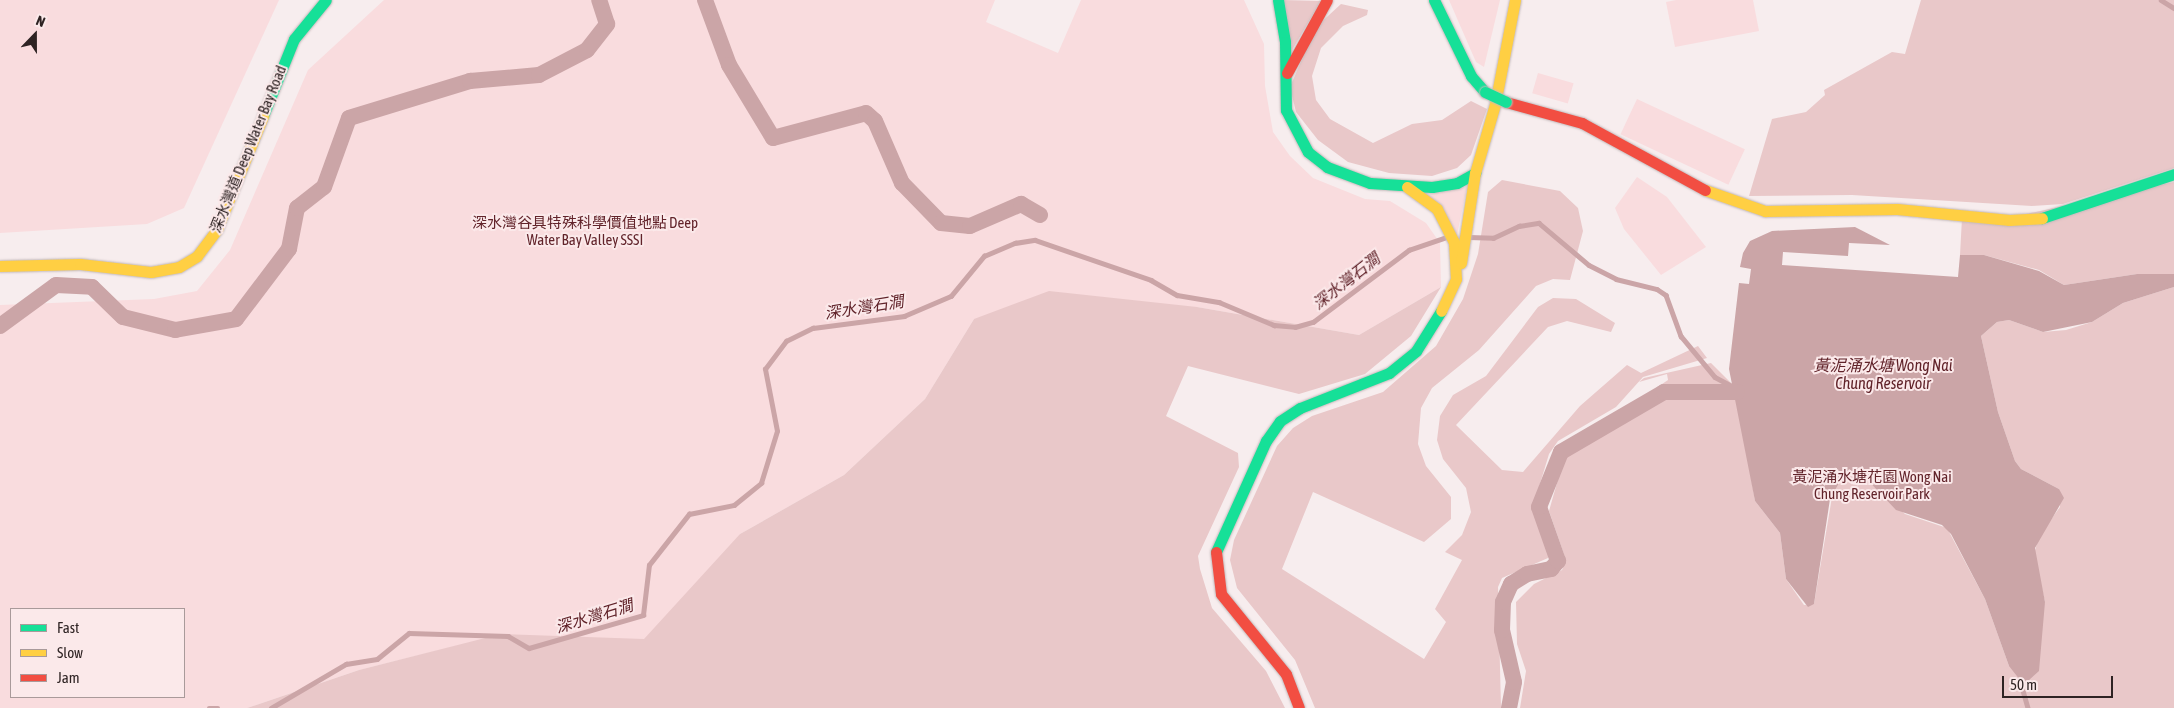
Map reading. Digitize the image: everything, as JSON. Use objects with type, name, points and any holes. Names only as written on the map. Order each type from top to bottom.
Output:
[{"type":"main road","name":"深水灣道 Deep Water Bay Road","points":[[0,266],[80,264],[151,272],[179,267],[197,256],[217,228],[294,39],[326,0]]},
{"type":"main road","points":[[1278,0],[1282,22],[1286,74],[1286,110],[1308,152],[1352,177],[1407,187],[1444,185],[1475,173]]},
{"type":"main road","points":[[1286,74],[1327,0]]},
{"type":"main road","points":[[1434,0],[1471,76],[1485,92],[1506,102],[1582,123],[1723,200],[1765,210],[1897,209],[2009,220],[2051,218],[2174,174]]},
{"type":"main road","points":[[1299,708],[1286,674],[1221,594],[1214,569],[1217,547],[1275,426],[1292,412],[1369,384],[1398,367],[1429,334],[1456,279],[1460,244],[1470,227],[1475,173],[1495,104],[1515,0]]},
{"type":"main road","points":[[1407,187],[1437,209],[1460,244]]},
{"type":"green space","points":[[0,0],[279,0],[184,208],[147,224],[0,233]]},
{"type":"green space","name":"深水灣谷具特殊科學價值地點 Deep Water Bay Valley SSSI","points":[[384,0],[995,0],[986,22],[1058,53],[1081,0],[1244,0],[1264,44],[1265,86],[1273,132],[1290,156],[1313,178],[1365,199],[1390,201],[1426,223],[1440,243],[1441,287],[1359,335],[1197,307],[974,319],[925,399],[844,475],[740,534],[686,708],[472,642],[359,670],[247,708],[0,708],[0,305],[154,299],[197,291],[230,250],[308,70]]},
{"type":"green space","points":[[1282,0],[1321,1],[1289,55]]},
{"type":"green space","points":[[1449,0],[1500,0],[1484,67],[1476,62]]},
{"type":"green space","points":[[1676,0],[1753,0],[1759,31],[1675,47],[1666,2]]},
{"type":"green space","points":[[1921,0],[2174,0],[2174,168],[2063,204],[2032,206],[1852,195],[1749,196],[1772,119],[1806,112],[1825,95],[1824,90],[1892,52],[1905,54]]},
{"type":"green space","points":[[1341,4],[1368,10],[1367,15],[1343,26],[1321,48],[1312,76],[1316,100],[1330,119],[1373,143],[1412,124],[1442,120],[1471,101],[1487,109],[1471,155],[1457,168],[1432,176],[1389,173],[1348,162],[1318,140],[1296,112],[1290,87],[1316,27]]},
{"type":"green space","points":[[1538,73],[1574,83],[1568,103],[1532,93]]},
{"type":"green space","points":[[1637,99],[1745,149],[1728,185],[1621,134]]},
{"type":"green space","points":[[1637,177],[1667,197],[1706,247],[1661,275],[1624,229],[1615,208]]},
{"type":"green space","points":[[1502,180],[1560,191],[1578,208],[1583,231],[1570,280],[1553,279],[1536,286],[1479,350],[1432,388],[1421,408],[1418,444],[1426,466],[1451,497],[1451,519],[1424,542],[1313,492],[1282,569],[1424,659],[1446,622],[1435,609],[1462,560],[1445,552],[1462,535],[1471,512],[1466,488],[1443,459],[1437,440],[1440,416],[1453,395],[1486,376],[1538,307],[1553,298],[1576,299],[1615,323],[1611,332],[1567,321],[1548,327],[1456,425],[1502,470],[1523,472],[1580,406],[1627,365],[1641,373],[1698,346],[1707,358],[1643,377],[1616,407],[1558,441],[1549,454],[1532,510],[1550,550],[1548,558],[1502,578],[1498,587],[1501,708],[1315,708],[1295,660],[1237,588],[1230,560],[1234,540],[1277,446],[1293,428],[1312,416],[1383,392],[1436,346],[1463,299],[1478,254],[1488,192]]},
{"type":"green space","points":[[2174,182],[2174,274],[2137,274],[2064,285],[2039,270],[1984,255],[1960,255],[1962,218],[1998,220]]},
{"type":"green space","points":[[1467,187],[1457,235],[1427,195]]},
{"type":"green space","points":[[1441,287],[1411,336],[1365,374],[1299,394],[1188,366],[1166,416],[1238,453],[1239,467],[1198,556],[1200,569],[1212,608],[1266,671],[1285,708],[247,708],[359,670],[501,634],[644,639],[740,534],[844,475],[925,399],[974,319],[1049,291],[1197,307],[1359,335]]},
{"type":"green space","name":"黃泥涌水塘花園 Wong Nai Chung Reservoir Park","points":[[2174,287],[2174,708],[1520,708],[1526,671],[1517,644],[1516,602],[1534,584],[1562,570],[1566,560],[1549,511],[1567,448],[1668,380],[1667,374],[1639,382],[1644,378],[1711,363],[1736,388],[1755,501],[1780,533],[1786,579],[1804,605],[1814,604],[1834,485],[1844,474],[1854,472],[1869,478],[1905,514],[1947,528],[1985,599],[2009,666],[2045,602],[2034,554],[2039,536],[2060,507],[2059,489],[2021,469],[2015,461],[1998,412],[1981,336],[1997,322],[2009,320],[2043,332],[2066,330],[2092,322],[2123,303]]},
{"type":"water","name":"黃泥涌水塘 Wong Nai Chung Reservoir","points":[[1855,227],[1890,245],[1849,243],[1848,256],[1783,252],[1782,265],[1958,277],[1960,255],[1984,255],[2039,271],[2064,285],[2137,274],[2174,274],[2174,287],[2123,303],[2092,322],[2043,332],[2009,320],[1997,322],[1981,336],[1998,412],[2015,461],[2021,469],[2059,489],[2064,498],[2035,548],[2045,602],[2039,671],[2028,681],[2020,680],[2009,666],[1985,599],[1951,534],[1942,525],[1896,510],[1862,474],[1844,474],[1830,499],[1814,604],[1808,607],[1786,579],[1780,533],[1755,501],[1729,369],[1739,283],[1749,284],[1751,269],[1740,267],[1743,253],[1750,241],[1772,231]]},
{"type":"waterway","points":[[0,326],[56,285],[92,287],[123,317],[175,330],[236,319],[289,249],[297,208],[324,187],[349,118],[470,81],[539,75],[587,50],[607,24],[599,0]]},
{"type":"waterway","points":[[705,0],[729,65],[773,138],[866,113],[875,121],[902,183],[941,223],[970,226],[1021,204],[1040,215]]},
{"type":"waterway","points":[[2161,0],[2174,8]]},
{"type":"waterway","name":"深水灣石澗","points":[[1469,237],[1493,238],[1519,226],[1539,223],[1589,265],[1616,279],[1657,289],[1666,295],[1681,336],[1715,377],[1736,388]]},
{"type":"waterway","name":"深水灣石澗","points":[[271,708],[346,664],[377,659],[409,633],[508,636],[529,648],[643,615],[649,565],[689,514],[734,505],[761,483],[777,431],[765,369],[786,341],[813,328],[904,316],[951,296],[984,256],[1015,243],[1035,240],[1151,280],[1177,295],[1219,302],[1274,325],[1295,327],[1313,322],[1409,250],[1446,237]]},
{"type":"waterway","points":[[1509,708],[1514,682],[1502,630],[1503,602],[1511,584],[1527,574],[1551,569],[1558,561],[1539,507],[1561,452],[1664,392],[1737,392]]},
{"type":"waterway","points":[[2020,680],[2028,708]]},
{"type":"waterway","name":"深水灣石澗","points":[[209,708],[218,708]]},
{"type":"traffic: fast","points":[[263,116],[294,39],[326,0]]},
{"type":"traffic: fast","points":[[1278,0],[1285,42],[1286,110],[1308,152],[1327,167],[1370,183],[1432,187],[1457,183],[1475,173]]},
{"type":"traffic: fast","points":[[1434,0],[1471,76],[1485,92]]},
{"type":"traffic: fast","points":[[1485,92],[1506,102]]},
{"type":"traffic: fast","points":[[2042,218],[2174,174]]},
{"type":"traffic: fast","points":[[1216,552],[1266,441],[1280,421],[1300,408],[1389,373],[1416,351],[1441,311]]},
{"type":"traffic: slow","points":[[1461,263],[1475,173],[1495,104],[1515,0]]},
{"type":"traffic: slow","points":[[0,266],[80,264],[151,272],[179,267],[197,256],[217,229],[263,116]]},
{"type":"traffic: slow","points":[[1407,187],[1437,209],[1454,242],[1456,279],[1441,311]]},
{"type":"traffic: slow","points":[[1705,190],[1765,211],[1897,209],[2009,220],[2042,218]]},
{"type":"traffic: jam","points":[[1287,73],[1327,0]]},
{"type":"traffic: jam","points":[[1506,102],[1582,123],[1705,190]]},
{"type":"traffic: jam","points":[[1216,552],[1221,594],[1286,674],[1299,708]]}]
